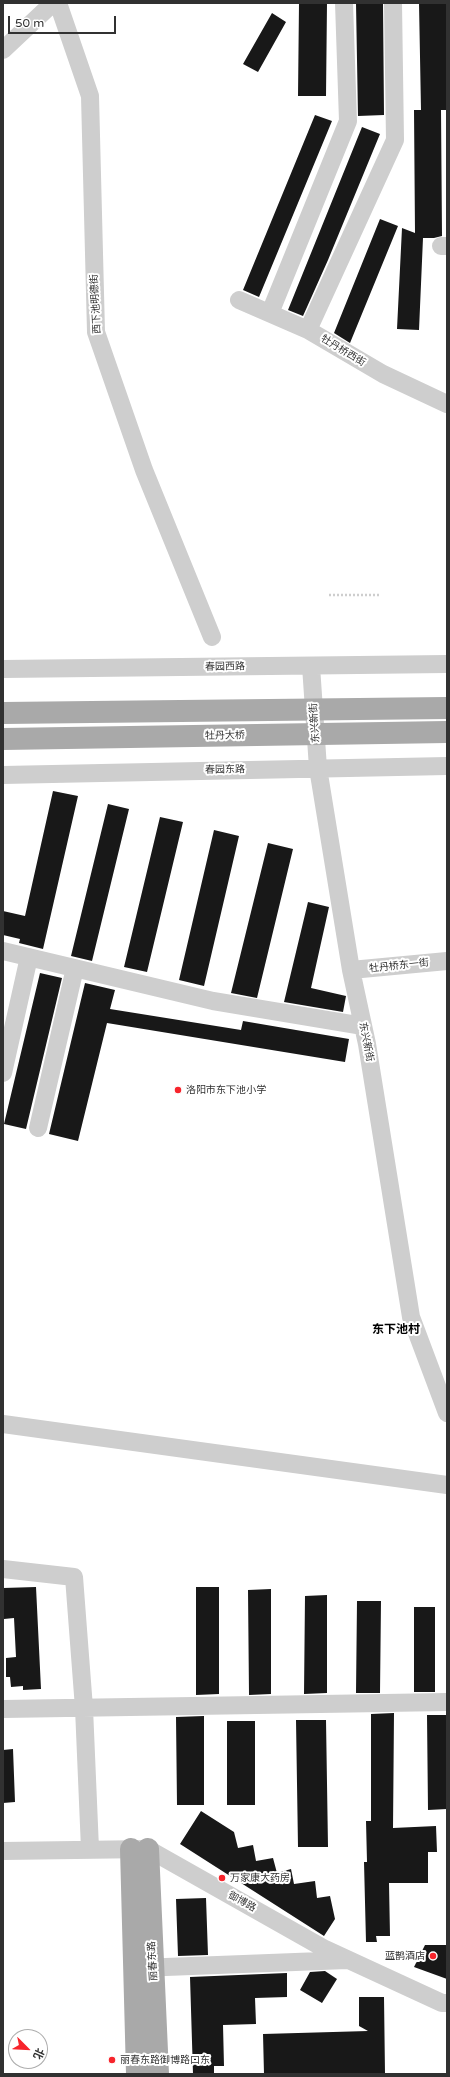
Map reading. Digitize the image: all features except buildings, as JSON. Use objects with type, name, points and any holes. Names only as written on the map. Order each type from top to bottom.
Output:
[{"type":"main road","points":[[3,713],[447,708]]},
{"type":"main road","name":"牡丹大桥","points":[[3,739],[447,732]]},
{"type":"main road","name":"丽春东路","points":[[137,2074],[143,1968],[139,1849]]},
{"type":"main road","name":"丽春东路","points":[[143,1968],[158,2074]]},
{"type":"street","points":[[3,50],[53,3]]},
{"type":"street","name":"西下池明德街","points":[[58,3],[90,96],[96,332],[144,470],[212,637]]},
{"type":"street","points":[[270,313],[348,120],[344,3]]},
{"type":"street","points":[[308,330],[395,140],[393,3]]},
{"type":"street","name":"牡丹桥西街","points":[[239,300],[308,330],[383,374],[447,404]]},
{"type":"street","name":"春园西路","points":[[3,669],[447,664]]},
{"type":"street","name":"东兴新街","points":[[311,666],[318,768],[351,970],[363,1026],[411,1316],[447,1413]]},
{"type":"street","name":"春园东路","points":[[3,775],[447,766]]},
{"type":"street","points":[[3,951],[213,1001],[363,1026]]},
{"type":"street","points":[[3,1073],[29,957]]},
{"type":"street","name":"牡丹桥东一街","points":[[351,970],[447,961]]},
{"type":"street","points":[[38,1128],[75,968]]},
{"type":"street","points":[[3,1424],[447,1485]]},
{"type":"street","points":[[3,1569],[74,1578],[84,1708],[90,1849]]},
{"type":"street","points":[[3,1709],[447,1702]]},
{"type":"street","name":"御博路","points":[[3,1852],[139,1849],[325,1948],[442,2003],[447,2003]]},
{"type":"street","points":[[143,1968],[349,1960]]},
{"type":"path","points":[[329,595],[380,595]]},
{"type":"place","name":"洛阳市东下池小学","points":[[178,1090]]},
{"type":"place","name":"万家康大药房","points":[[222,1878]]},
{"type":"place","name":"蓝鹊酒店","points":[[433,1956]]},
{"type":"place","name":"丽春东路御博路口东","points":[[112,2060]]},
{"type":"district","name":"东下池村","points":[[396,1330]]}]
